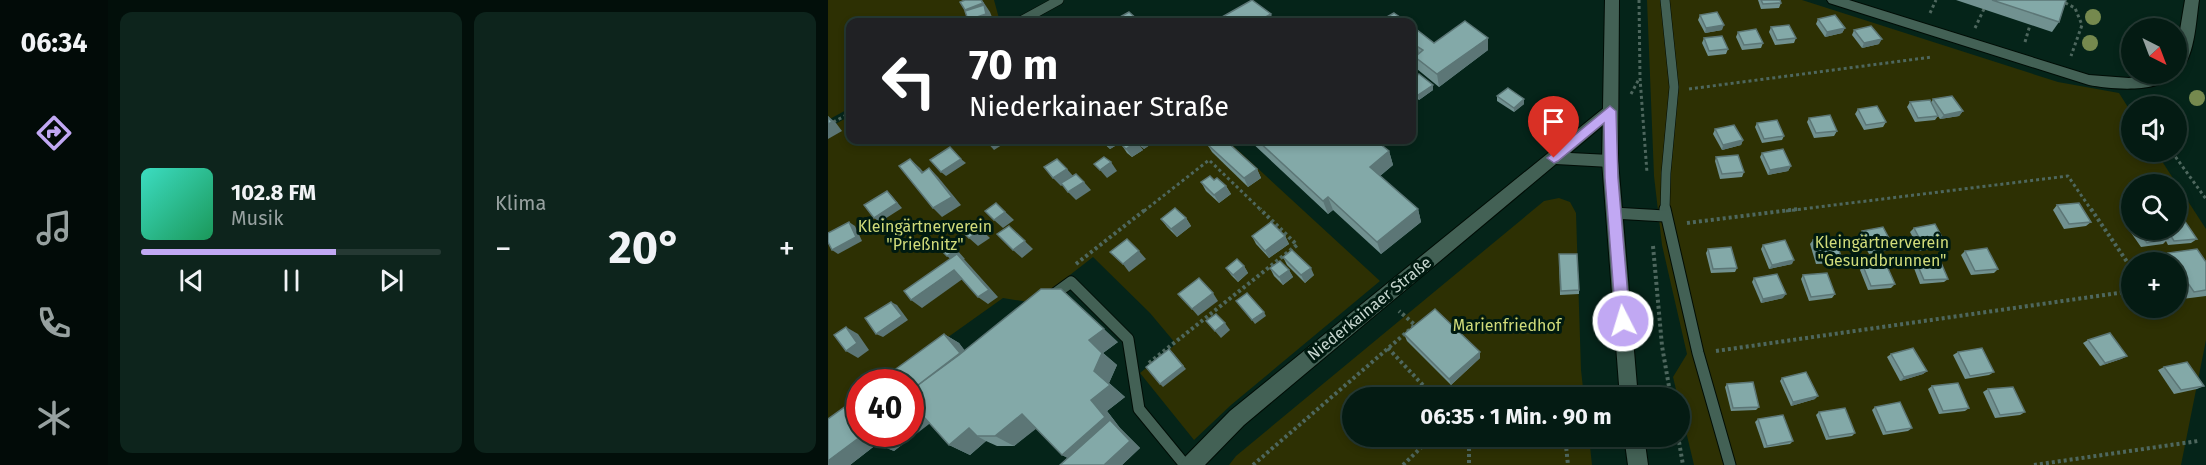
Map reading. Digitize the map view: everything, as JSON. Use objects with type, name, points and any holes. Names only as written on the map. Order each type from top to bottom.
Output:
[{"type":"street","points":[[1612,0],[1610,161],[1628,387]]},
{"type":"street","points":[[1834,0],[2065,72],[2114,85],[2140,84]]},
{"type":"street","points":[[2187,32],[2192,0]]},
{"type":"street","name":"Niederkainaer Straße","points":[[1191,465],[1237,417],[1610,111]]},
{"type":"street","points":[[1554,158],[1610,161]]},
{"type":"street","points":[[1636,447],[1638,465]]},
{"type":"lane","points":[[1026,18],[1059,0]]},
{"type":"lane","points":[[1665,0],[1673,91],[1666,173],[1666,221],[1698,353],[1730,465]]},
{"type":"lane","points":[[1613,213],[1666,221]]},
{"type":"lane","points":[[1037,308],[1071,282],[1128,339],[1139,409],[1185,465]]},
{"type":"path","points":[[1930,14],[1936,0]]},
{"type":"path","points":[[2060,0],[2075,8],[2082,25],[2065,72]]},
{"type":"path","points":[[1975,28],[1984,9]]},
{"type":"path","points":[[2025,42],[2030,25]]},
{"type":"path","points":[[1673,91],[1932,57]]},
{"type":"path","points":[[828,125],[846,115]]},
{"type":"path","points":[[1071,282],[1064,274],[1209,160],[1297,245],[1134,375]]},
{"type":"path","points":[[2179,162],[2206,199]]},
{"type":"path","points":[[1666,221],[2068,176],[2121,253]]},
{"type":"path","points":[[1698,353],[2121,293]]},
{"type":"path","points":[[1252,465],[1415,325],[1383,296]]},
{"type":"path","points":[[1388,348],[1425,387]]},
{"type":"path","points":[[2034,465],[2198,441]]},
{"type":"path","points":[[1403,465],[1422,447]]},
{"type":"path","points":[[1469,447],[1469,465]]},
{"type":"path","points":[[1566,447],[1568,465]]},
{"type":"path","points":[[1680,447],[1683,465]]},
{"type":"green space","points":[[828,0],[994,0],[999,18],[846,18],[846,110],[828,120]]},
{"type":"green space","name":"Kleingärtnerverein \"Gesundbrunnen\"","points":[[1647,0],[1802,0],[2058,82],[2119,93],[2121,96],[2121,162],[2162,162],[2170,174],[2121,174],[2121,240],[2187,240],[2187,200],[2206,229],[2206,340],[2181,465],[1694,465],[1690,447],[1690,387],[1675,387],[1673,377],[1687,354],[1662,245],[1654,176]]},
{"type":"green space","name":"Kleingärtnerverein \"Prießnitz\"","points":[[846,118],[846,144],[1122,144],[1128,149],[1136,144],[1231,144],[1380,281],[1231,405],[1194,440],[1140,373],[1176,344],[1150,313],[1093,257],[1034,303],[1003,298],[903,369],[846,369],[846,410],[828,423],[828,128]]},
{"type":"green space","name":"Marienfriedhof","points":[[1559,198],[1570,202],[1576,213],[1583,387],[1342,387],[1342,447],[1590,447],[1592,465],[1229,465],[1236,456],[1544,201]]},
{"type":"building","points":[[981,0],[983,3],[965,10],[960,2]]},
{"type":"building","points":[[1252,0],[1271,14],[1264,18],[1222,17]]},
{"type":"building","points":[[1761,0],[1780,0],[1781,3],[1763,4]]},
{"type":"building","points":[[1992,0],[2066,0],[2059,22]]},
{"type":"building","points":[[984,5],[986,14],[967,18],[965,11]]},
{"type":"building","points":[[1129,12],[1136,18],[1118,18]]},
{"type":"building","points":[[1717,12],[1724,25],[1706,28],[1700,15]]},
{"type":"building","points":[[1394,13],[1401,18],[1385,18]]},
{"type":"building","points":[[1835,15],[1845,28],[1827,32],[1818,19]]},
{"type":"building","points":[[1465,21],[1488,38],[1437,74],[1416,58],[1423,50],[1416,48],[1416,29],[1434,43]]},
{"type":"building","points":[[1789,25],[1796,38],[1777,40],[1771,27]]},
{"type":"building","points":[[1871,26],[1882,39],[1864,43],[1854,30]]},
{"type":"building","points":[[1756,29],[1763,43],[1744,45],[1738,32]]},
{"type":"building","points":[[1722,36],[1728,49],[1709,51],[1704,38]]},
{"type":"building","points":[[1419,74],[1433,85],[1418,95],[1416,93],[1416,77]]},
{"type":"building","points":[[1508,88],[1524,99],[1514,108],[1497,96]]},
{"type":"building","points":[[1952,96],[1963,111],[1944,115],[1933,99]]},
{"type":"building","points":[[1930,100],[1938,116],[1918,118],[1910,102]]},
{"type":"building","points":[[1877,106],[1886,122],[1866,125],[1858,109]]},
{"type":"building","points":[[1830,115],[1837,131],[1816,133],[1809,118]]},
{"type":"building","points":[[1777,120],[1784,136],[1764,139],[1757,123]]},
{"type":"building","points":[[1734,125],[1743,140],[1723,145],[1715,129]]},
{"type":"building","points":[[1121,144],[1133,144],[1126,149]]},
{"type":"building","points":[[1207,144],[1229,144],[1257,169],[1244,178]]},
{"type":"building","points":[[1261,144],[1380,144],[1389,151],[1370,167],[1418,209],[1377,242],[1328,197],[1323,201]]},
{"type":"building","points":[[950,147],[961,159],[941,172],[930,160]]},
{"type":"building","points":[[1783,149],[1791,166],[1770,170],[1762,153]]},
{"type":"building","points":[[1738,155],[1744,172],[1722,174],[1716,157]]},
{"type":"building","points":[[1104,157],[1111,162],[1100,170],[1094,164]]},
{"type":"building","points":[[910,159],[922,173],[929,168],[952,197],[933,208],[899,166]]},
{"type":"building","points":[[1057,159],[1067,169],[1053,178],[1044,167]]},
{"type":"building","points":[[1076,174],[1084,182],[1068,192],[1061,183]]},
{"type":"building","points":[[1210,176],[1214,180],[1217,178],[1226,186],[1214,195],[1201,182]]},
{"type":"building","points":[[887,191],[897,203],[874,218],[864,205]]},
{"type":"building","points":[[996,203],[1005,212],[994,220],[985,211]]},
{"type":"building","points":[[2079,203],[2091,222],[2069,224],[2057,205]]},
{"type":"building","points":[[1175,208],[1186,218],[1171,229],[1161,219]]},
{"type":"building","points":[[849,222],[856,237],[832,250],[828,242],[828,233]]},
{"type":"building","points":[[1271,222],[1285,236],[1265,251],[1252,236]]},
{"type":"building","points":[[974,223],[981,230],[969,238],[962,231]]},
{"type":"building","points":[[1935,224],[1945,243],[1924,247],[1914,228]]},
{"type":"building","points":[[2187,224],[2197,239],[2187,240]]},
{"type":"building","points":[[1009,226],[1025,241],[1013,250],[997,234]]},
{"type":"building","points":[[1883,227],[1893,246],[1872,250],[1862,231]]},
{"type":"building","points":[[1127,239],[1139,251],[1123,264],[1110,252]]},
{"type":"building","points":[[1835,239],[1842,259],[1818,260],[1813,240]]},
{"type":"building","points":[[1785,240],[1794,260],[1772,265],[1763,245]]},
{"type":"building","points":[[2145,240],[2163,240],[2147,243]]},
{"type":"building","points":[[947,242],[955,251],[947,256],[939,248]]},
{"type":"building","points":[[1731,247],[1737,268],[1713,269],[1708,249]]},
{"type":"building","points":[[1987,248],[1998,269],[1975,271],[1965,251]]},
{"type":"building","points":[[2197,249],[2206,262],[2206,290],[2194,292],[2187,282],[2187,252],[2175,252]]},
{"type":"building","points":[[1292,250],[1311,268],[1301,275],[1283,257]]},
{"type":"building","points":[[957,254],[989,290],[978,297],[954,270],[911,300],[904,291]]},
{"type":"building","points":[[1559,254],[1577,254],[1579,290],[1561,291]]},
{"type":"building","points":[[1939,258],[1948,279],[1924,280],[1915,259]]},
{"type":"building","points":[[1237,259],[1244,266],[1233,275],[1226,268]]},
{"type":"building","points":[[1280,261],[1289,270],[1279,277],[1270,268]]},
{"type":"building","points":[[1886,264],[1895,284],[1871,286],[1863,266]]},
{"type":"building","points":[[1827,273],[1835,294],[1811,297],[1803,275]]},
{"type":"building","points":[[1777,274],[1786,294],[1763,299],[1754,278]]},
{"type":"building","points":[[1199,278],[1213,293],[1192,309],[1178,294]]},
{"type":"building","points":[[1041,289],[1061,289],[1104,329],[1089,340],[1102,353],[1094,371],[1110,385],[1091,400],[1105,417],[1062,455],[1022,414],[995,436],[977,436],[969,428],[949,445],[924,417],[924,381]]},
{"type":"building","points":[[1247,293],[1264,312],[1252,320],[1236,301]]},
{"type":"building","points":[[891,302],[902,316],[876,334],[865,318]]},
{"type":"building","points":[[1435,309],[1480,352],[1449,379],[1404,334]]},
{"type":"building","points":[[1216,314],[1225,323],[1215,331],[1206,321]]},
{"type":"building","points":[[846,327],[857,343],[846,351],[834,335]]},
{"type":"building","points":[[2110,333],[2127,356],[2105,363],[2088,340]]},
{"type":"building","points":[[944,334],[960,353],[924,380],[924,369],[896,369]]},
{"type":"building","points":[[1913,348],[1927,371],[1904,377],[1891,354]]},
{"type":"building","points":[[1982,348],[1994,372],[1970,376],[1958,352]]},
{"type":"building","points":[[1169,349],[1183,366],[1160,384],[1146,367]]},
{"type":"building","points":[[2187,362],[2204,386],[2181,390],[2164,367]]},
{"type":"building","points":[[1806,372],[1818,396],[1793,402],[1782,378]]},
{"type":"building","points":[[1753,382],[1759,407],[1733,408],[1727,384]]},
{"type":"building","points":[[1958,383],[1969,408],[1943,411],[1932,386]]},
{"type":"building","points":[[2013,387],[2025,412],[2000,415],[1988,389]]},
{"type":"building","points":[[1900,402],[1912,428],[1886,432],[1875,407]]},
{"type":"building","points":[[846,406],[847,447],[828,461],[828,419]]},
{"type":"building","points":[[1845,408],[1855,433],[1829,437],[1819,412]]},
{"type":"building","points":[[1783,415],[1793,441],[1767,446],[1758,419]]},
{"type":"building","points":[[1110,420],[1130,441],[1104,465],[1060,465]]},
{"type":"route","points":[[1554,158],[1610,111],[1613,213],[1623,321]]}]
